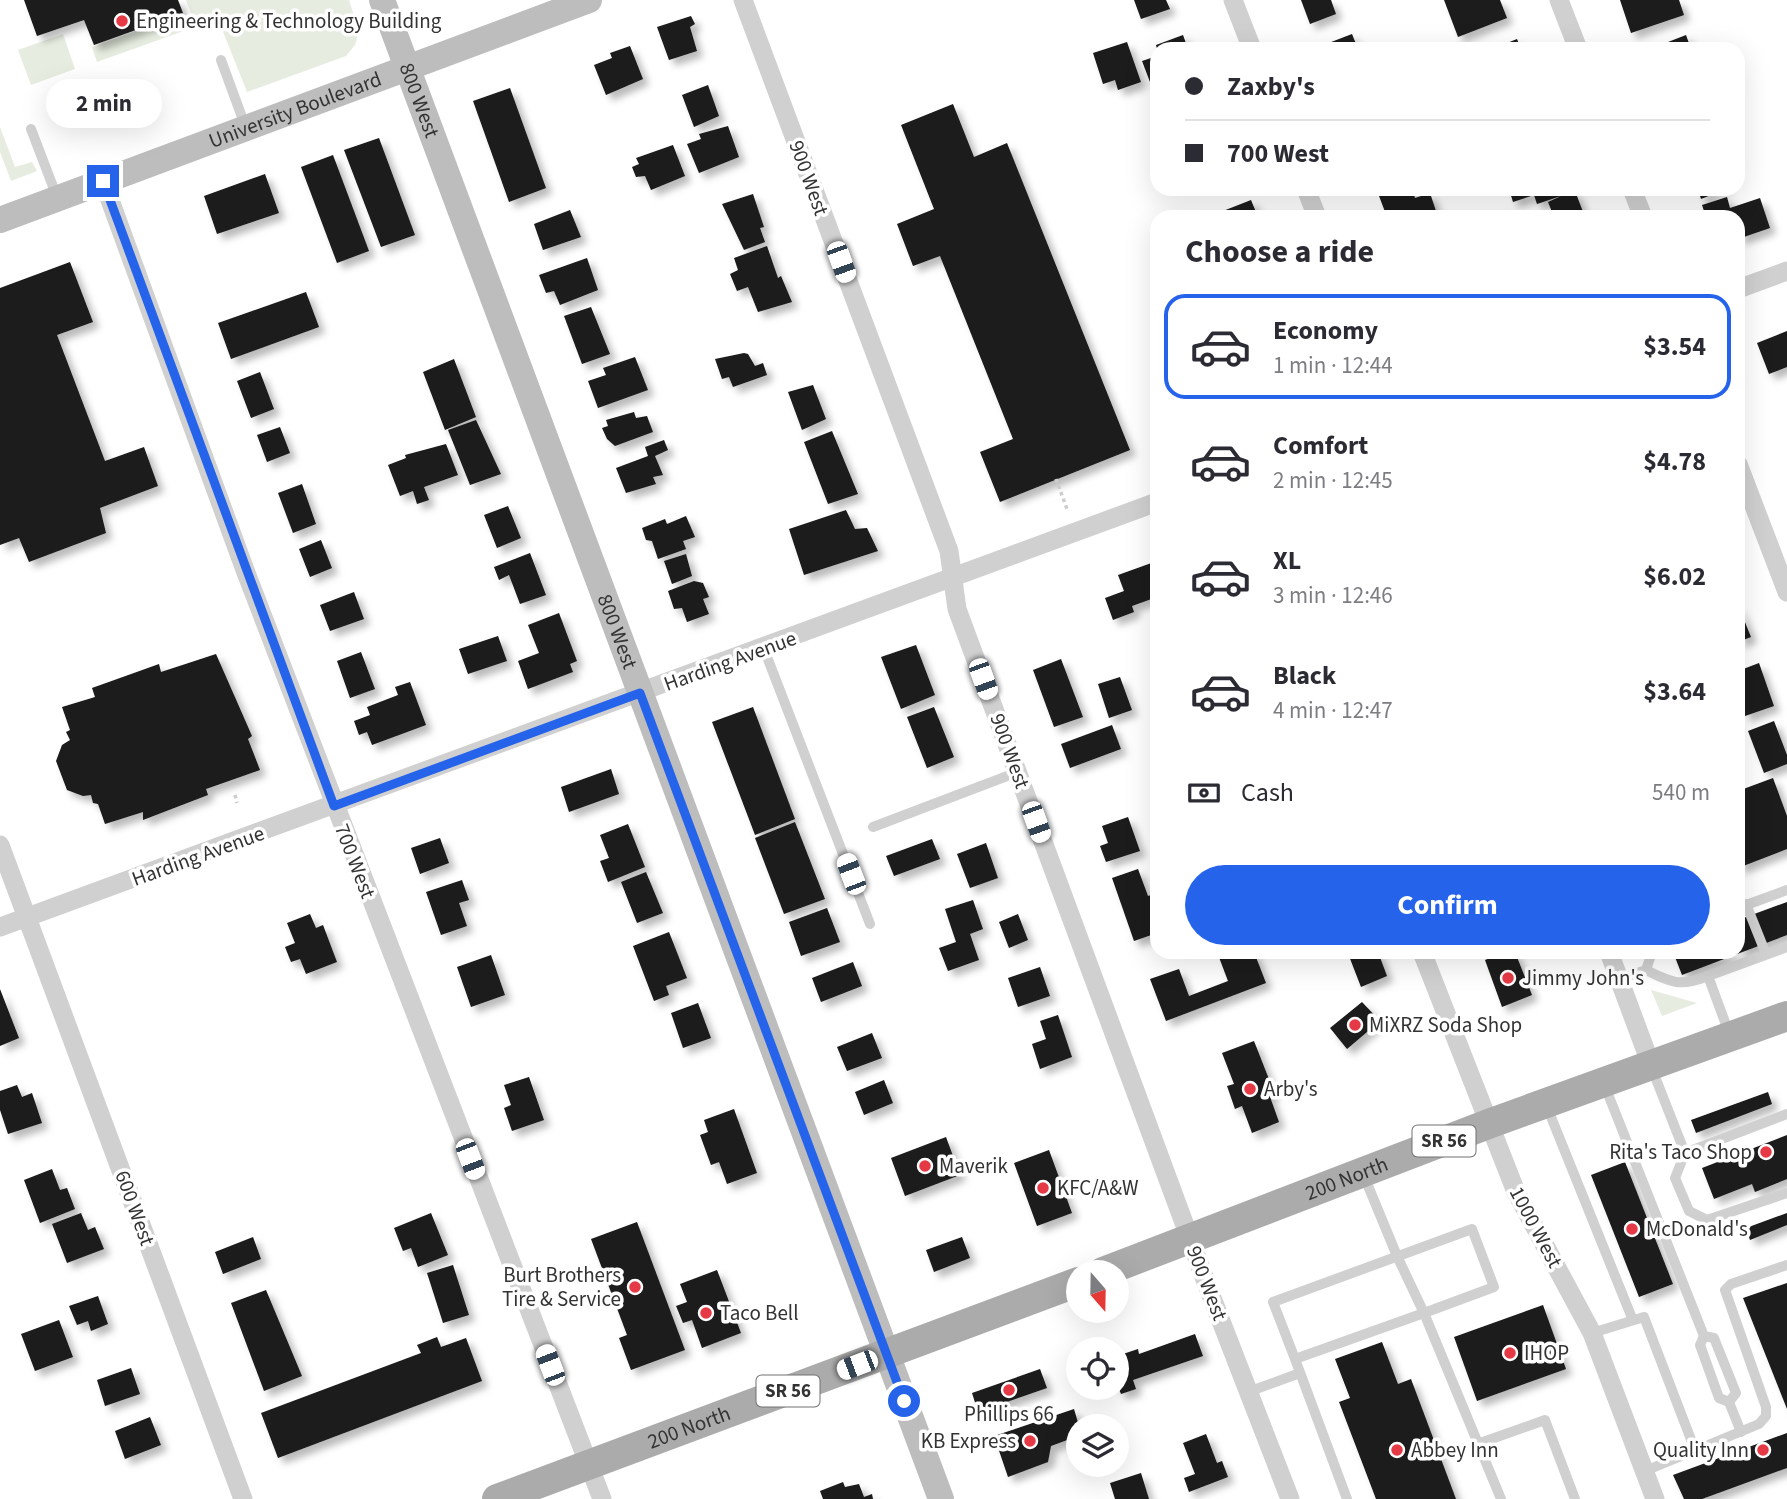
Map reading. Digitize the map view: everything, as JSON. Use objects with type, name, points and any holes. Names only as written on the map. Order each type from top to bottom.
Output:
[{"type":"main road","name":"200 North","points":[[1129,1262],[1491,1123],[1787,1016]]},
{"type":"main road","name":"200 North","points":[[497,1499],[1066,1287]]},
{"type":"street","name":"800 West","points":[[383,0],[941,1499]]},
{"type":"street","name":"University Boulevard","points":[[0,220],[589,0]]},
{"type":"street","name":"900 West","points":[[743,0],[949,551],[957,609],[1190,1239],[1290,1499]]},
{"type":"street","points":[[1233,0],[1249,42]]},
{"type":"street","points":[[1559,0],[1575,42]]},
{"type":"street","name":"700 West","points":[[103,181],[334,806],[601,1499]]},
{"type":"street","points":[[1745,286],[1787,271]]},
{"type":"street","points":[[1745,482],[1787,592]]},
{"type":"street","name":"Harding Avenue","points":[[0,927],[764,649],[1150,505]]},
{"type":"street","name":"600 West","points":[[0,845],[243,1499]]},
{"type":"street","name":"1000 West","points":[[1425,959],[1516,1192],[1592,1333],[1656,1499]]},
{"type":"street","points":[[1612,959],[1651,1065]]},
{"type":"lane","points":[[221,60],[246,129]]},
{"type":"lane","points":[[31,129],[57,198]]},
{"type":"lane","points":[[764,649],[870,924]]},
{"type":"lane","points":[[873,827],[1018,772]]},
{"type":"lane","points":[[1745,905],[1787,890]]},
{"type":"lane","points":[[1745,912],[1766,954]]},
{"type":"lane","points":[[1619,979],[1646,970],[1669,981],[1686,984],[1787,947]]},
{"type":"lane","points":[[1646,970],[1650,959]]},
{"type":"lane","points":[[1708,976],[1731,1036]]},
{"type":"lane","points":[[1651,1065],[1685,1153],[1675,1178],[1689,1211],[1707,1220],[1787,1193]]},
{"type":"lane","points":[[1604,1082],[1704,1336],[1700,1345],[1719,1398],[1730,1402],[1741,1432]]},
{"type":"lane","points":[[1545,1104],[1632,1318]]},
{"type":"lane","points":[[1685,1153],[1787,1114]]},
{"type":"lane","points":[[1363,1173],[1480,1443],[1501,1499]]},
{"type":"lane","points":[[1295,1359],[1494,1287],[1472,1229],[1273,1303],[1347,1499]]},
{"type":"lane","points":[[1645,1471],[1759,1424],[1766,1416],[1766,1407],[1726,1290],[1731,1284],[1787,1265]]},
{"type":"lane","points":[[1592,1333],[1632,1318],[1644,1317],[1648,1321],[1695,1450]]},
{"type":"lane","points":[[1704,1336],[1714,1338],[1736,1393],[1730,1402]]},
{"type":"lane","points":[[1248,1392],[1300,1373]]},
{"type":"lane","points":[[1480,1443],[1545,1420],[1575,1499]]},
{"type":"path","points":[[1056,480],[1067,509]]},
{"type":"path","points":[[235,794],[237,803]]},
{"type":"shaded area","points":[[186,0],[349,0],[359,32],[355,45],[346,56],[247,92],[218,19],[196,26]]},
{"type":"shaded area","points":[[184,14],[189,29],[97,62],[92,47]]},
{"type":"shaded area","points":[[63,34],[75,69],[31,85],[18,50]]},
{"type":"shaded area","points":[[0,127],[15,167],[32,162],[37,171],[11,181],[0,152]]},
{"type":"shaded area","points":[[1651,990],[1697,1003],[1662,1016]]},
{"type":"building","name":"Engineering & Technology Building","points":[[24,0],[178,0],[183,13],[94,45],[84,20],[37,36]]},
{"type":"building","points":[[1134,0],[1166,0],[1170,9],[1141,19]]},
{"type":"building","points":[[1301,0],[1331,0],[1336,14],[1310,24]]},
{"type":"building","points":[[1444,0],[1500,0],[1507,18],[1458,37]]},
{"type":"building","points":[[1620,0],[1679,0],[1684,15],[1631,33]]},
{"type":"building","points":[[691,16],[695,24],[690,27],[697,51],[669,60],[657,27]]},
{"type":"building","points":[[1352,34],[1355,42],[1331,42]]},
{"type":"building","points":[[1183,35],[1186,42],[1164,42]]},
{"type":"building","points":[[1686,35],[1688,42],[1668,42]]},
{"type":"building","points":[[1127,42],[1141,82],[1118,90],[1115,80],[1103,84],[1093,53]]},
{"type":"building","points":[[630,46],[643,79],[606,95],[594,65],[612,58],[610,53]]},
{"type":"building","points":[[1150,58],[1150,82],[1142,61]]},
{"type":"building","points":[[708,85],[719,116],[694,127],[682,95]]},
{"type":"building","points":[[510,88],[546,188],[509,202],[473,101]]},
{"type":"building","points":[[953,104],[974,157],[1007,143],[1130,450],[1000,502],[980,452],[1013,439],[940,256],[913,266],[897,224],[934,209],[901,125]]},
{"type":"building","points":[[728,126],[739,157],[699,173],[687,144],[701,139],[699,134]]},
{"type":"building","points":[[379,138],[415,235],[381,247],[344,150]]},
{"type":"building","points":[[673,145],[685,176],[651,190],[645,176],[636,177],[632,167],[639,164],[636,158]]},
{"type":"building","points":[[333,155],[369,251],[337,263],[301,167]]},
{"type":"building","points":[[265,174],[279,213],[217,234],[204,196]]},
{"type":"building","points":[[753,194],[764,227],[760,228],[765,242],[744,250],[722,204]]},
{"type":"building","points":[[1379,196],[1431,196],[1436,210],[1384,210]]},
{"type":"building","points":[[1511,196],[1531,196],[1513,202]]},
{"type":"building","points":[[1534,196],[1561,196],[1537,204]]},
{"type":"building","points":[[1561,196],[1577,196],[1582,210],[1551,210],[1548,202]]},
{"type":"building","points":[[1727,197],[1730,208],[1760,198],[1770,228],[1745,237],[1745,210],[1704,210],[1702,205]]},
{"type":"building","points":[[1251,200],[1255,210],[1226,210]]},
{"type":"building","points":[[570,210],[581,237],[543,250],[534,224]]},
{"type":"building","points":[[767,246],[778,278],[781,276],[792,302],[758,312],[748,287],[737,291],[730,274],[738,270],[734,258]]},
{"type":"building","points":[[587,258],[598,290],[560,305],[554,291],[546,293],[539,275]]},
{"type":"building","points":[[70,262],[93,322],[57,335],[105,461],[144,447],[158,486],[100,508],[106,533],[29,562],[19,538],[0,545],[0,288]]},
{"type":"building","points":[[306,292],[319,327],[231,359],[218,323]]},
{"type":"building","points":[[591,307],[610,354],[582,364],[564,316]]},
{"type":"building","points":[[1787,331],[1787,367],[1769,374],[1757,343]]},
{"type":"building","points":[[748,354],[755,366],[763,363],[767,375],[733,387],[729,377],[722,379],[715,359]]},
{"type":"building","points":[[635,357],[648,390],[598,408],[588,381],[606,375],[603,368]]},
{"type":"building","points":[[454,359],[476,417],[445,430],[423,372]]},
{"type":"building","points":[[260,372],[274,409],[251,418],[237,381]]},
{"type":"building","points":[[813,385],[826,419],[802,430],[788,392]]},
{"type":"building","points":[[634,412],[636,418],[647,416],[653,432],[615,446],[607,439],[602,428],[608,426],[606,420]]},
{"type":"building","points":[[476,420],[501,474],[470,485],[448,430]]},
{"type":"building","points":[[280,427],[290,453],[267,462],[257,435]]},
{"type":"building","points":[[832,431],[858,494],[828,504],[804,442]]},
{"type":"building","points":[[664,440],[668,450],[655,456],[663,475],[653,477],[656,484],[626,493],[616,468],[648,456],[645,447]]},
{"type":"building","points":[[446,444],[458,475],[424,487],[429,500],[417,504],[413,491],[400,496],[388,465],[406,458],[405,455]]},
{"type":"building","points":[[302,484],[316,524],[293,533],[278,493]]},
{"type":"building","points":[[508,506],[521,538],[497,548],[484,515]]},
{"type":"building","points":[[846,510],[855,529],[867,528],[878,551],[804,575],[789,529]]},
{"type":"building","points":[[686,516],[695,537],[683,541],[686,549],[658,559],[652,541],[646,540],[642,528],[665,519],[667,524]]},
{"type":"building","points":[[321,540],[332,568],[310,577],[299,549]]},
{"type":"building","points":[[530,553],[546,595],[520,604],[509,575],[499,580],[494,567]]},
{"type":"building","points":[[686,554],[692,576],[672,584],[664,561]]},
{"type":"building","points":[[1150,564],[1150,600],[1132,606],[1134,612],[1113,620],[1105,598],[1124,591],[1118,575]]},
{"type":"building","points":[[694,581],[703,583],[709,597],[703,599],[709,614],[687,622],[682,608],[674,609],[668,591]]},
{"type":"building","points":[[354,592],[364,619],[330,631],[320,605]]},
{"type":"building","points":[[559,613],[577,661],[570,664],[573,672],[528,689],[518,661],[539,653],[528,625]]},
{"type":"building","points":[[1745,622],[1751,637],[1745,639]]},
{"type":"building","points":[[498,636],[507,661],[468,674],[459,649]]},
{"type":"building","points":[[916,645],[935,695],[901,709],[881,657]]},
{"type":"building","points":[[361,652],[375,689],[350,698],[337,661]]},
{"type":"building","points":[[216,654],[252,736],[248,739],[260,770],[206,789],[208,795],[143,820],[143,812],[105,824],[98,804],[93,803],[91,795],[83,796],[67,790],[56,761],[62,745],[70,740],[66,732],[70,730],[62,707],[95,697],[92,688],[159,664],[161,672]]},
{"type":"building","points":[[1061,659],[1083,717],[1054,727],[1033,670]]},
{"type":"building","points":[[1759,663],[1774,706],[1745,716],[1745,668]]},
{"type":"building","points":[[1120,677],[1132,710],[1109,718],[1098,684]]},
{"type":"building","points":[[410,682],[426,725],[372,745],[367,732],[359,735],[354,721],[370,715],[367,707],[398,695],[395,687]]},
{"type":"building","points":[[753,707],[795,819],[755,835],[712,722]]},
{"type":"building","points":[[934,707],[954,757],[927,768],[907,717]]},
{"type":"building","points":[[1774,721],[1787,755],[1787,764],[1764,773],[1748,731]]},
{"type":"building","points":[[1112,725],[1121,749],[1070,768],[1061,744]]},
{"type":"building","points":[[611,769],[619,794],[569,812],[561,787]]},
{"type":"building","points":[[1773,778],[1787,816],[1787,849],[1745,865],[1745,788]]},
{"type":"building","points":[[1128,817],[1140,851],[1106,862],[1100,846],[1108,843],[1102,826]]},
{"type":"building","points":[[795,822],[825,899],[784,914],[755,838]]},
{"type":"building","points":[[628,824],[645,867],[608,882],[600,861],[609,858],[600,835]]},
{"type":"building","points":[[440,838],[449,863],[420,874],[411,848]]},
{"type":"building","points":[[932,839],[940,859],[894,876],[886,856]]},
{"type":"building","points":[[986,843],[998,878],[970,888],[957,854]]},
{"type":"building","points":[[1138,869],[1150,895],[1150,935],[1134,941],[1112,878]]},
{"type":"building","points":[[646,872],[663,913],[637,923],[621,882]]},
{"type":"building","points":[[462,880],[469,900],[459,903],[467,926],[441,935],[426,892]]},
{"type":"building","points":[[973,900],[983,929],[970,934],[979,960],[948,971],[939,948],[956,942],[945,909]]},
{"type":"building","points":[[1787,902],[1787,935],[1745,951],[1745,917]]},
{"type":"building","points":[[827,908],[840,942],[801,956],[789,922]]},
{"type":"building","points":[[310,914],[316,928],[323,925],[337,962],[306,974],[300,959],[291,962],[285,947],[295,943],[287,923]]},
{"type":"building","points":[[1018,914],[1028,940],[1009,948],[999,922]]},
{"type":"building","points":[[669,932],[687,978],[666,986],[669,995],[654,1001],[633,946]]},
{"type":"building","points":[[491,955],[505,995],[471,1007],[457,967]]},
{"type":"building","points":[[1220,959],[1257,959],[1266,983],[1166,1021],[1150,979],[1179,969],[1189,996],[1228,981]]},
{"type":"building","points":[[1350,959],[1381,959],[1387,976],[1361,987]]},
{"type":"building","name":"Jimmy John's","points":[[1518,959],[1532,995],[1502,1007],[1485,960]]},
{"type":"building","points":[[1676,959],[1724,959],[1682,975]]},
{"type":"building","points":[[853,962],[862,986],[821,1002],[812,978]]},
{"type":"building","points":[[1040,967],[1050,996],[1018,1007],[1008,978]]},
{"type":"building","points":[[0,989],[19,1038],[0,1046]]},
{"type":"building","name":"MiXRZ Soda Shop","points":[[1362,1002],[1380,1021],[1347,1049],[1330,1028]]},
{"type":"building","points":[[698,1003],[711,1038],[683,1048],[671,1013]]},
{"type":"building","points":[[1058,1015],[1072,1057],[1040,1069],[1032,1044],[1046,1039],[1040,1021]]},
{"type":"building","points":[[872,1033],[882,1058],[847,1071],[837,1047]]},
{"type":"building","name":"Arby's","points":[[1254,1041],[1274,1092],[1269,1094],[1279,1122],[1252,1133],[1242,1106],[1235,1109],[1227,1086],[1234,1084],[1222,1053]]},
{"type":"building","points":[[529,1077],[544,1120],[512,1131],[504,1108],[511,1105],[504,1085]]},
{"type":"building","points":[[884,1080],[893,1103],[864,1115],[855,1092]]},
{"type":"building","points":[[17,1085],[22,1097],[32,1093],[42,1123],[8,1134],[0,1110],[0,1091]]},
{"type":"building","points":[[1768,1092],[1772,1104],[1696,1133],[1691,1120]]},
{"type":"building","points":[[734,1109],[757,1173],[727,1184],[719,1162],[711,1165],[700,1135],[708,1132],[704,1120]]},
{"type":"building","name":"Rita's Taco Shop","points":[[1787,1135],[1787,1179],[1755,1192],[1752,1184],[1714,1199],[1702,1168]]},
{"type":"building","name":"Maverik","points":[[946,1137],[960,1175],[905,1196],[891,1158]]},
{"type":"building","name":"KFC/A&W","points":[[1049,1150],[1072,1213],[1037,1226],[1014,1163]]},
{"type":"building","name":"McDonald's","points":[[1625,1162],[1673,1284],[1639,1297],[1591,1175]]},
{"type":"building","points":[[52,1169],[60,1190],[67,1188],[75,1209],[40,1223],[24,1180]]},
{"type":"building","points":[[81,1213],[88,1230],[95,1227],[104,1249],[67,1263],[52,1224]]},
{"type":"building","points":[[431,1213],[448,1255],[418,1267],[411,1248],[403,1251],[394,1228]]},
{"type":"building","points":[[1787,1213],[1787,1225],[1750,1240],[1746,1228]]},
{"type":"building","name":"Burt Brothers Tire & Service","points":[[637,1222],[685,1350],[631,1370],[619,1338],[627,1335],[591,1239]]},
{"type":"building","points":[[253,1237],[261,1259],[223,1274],[215,1252]]},
{"type":"building","name":"Maverik","points":[[962,1237],[970,1258],[934,1272],[926,1250]]},
{"type":"building","points":[[453,1265],[469,1315],[443,1323],[427,1273]]},
{"type":"building","name":"Taco Bell","points":[[717,1270],[741,1333],[702,1348],[692,1320],[683,1323],[676,1306],[687,1302],[680,1284]]},
{"type":"building","name":"Quality Inn","points":[[1787,1283],[1787,1409],[1743,1298]]},
{"type":"building","points":[[266,1290],[302,1376],[264,1391],[231,1303]]},
{"type":"building","points":[[98,1296],[108,1324],[91,1331],[88,1321],[77,1325],[69,1306]]},
{"type":"building","name":"IHOP","points":[[1543,1305],[1566,1369],[1477,1401],[1454,1337]]},
{"type":"building","points":[[59,1320],[73,1357],[35,1371],[21,1334]]},
{"type":"building","points":[[1195,1334],[1203,1356],[1133,1380],[1136,1389],[1129,1391],[1129,1352],[1138,1349],[1139,1354]]},
{"type":"building","points":[[437,1337],[441,1347],[466,1338],[482,1381],[278,1458],[261,1413],[421,1353],[417,1345]]},
{"type":"building","name":"Abbey Inn","points":[[1382,1342],[1398,1384],[1411,1379],[1456,1499],[1376,1499],[1339,1402],[1350,1398],[1335,1359]]},
{"type":"building","points":[[131,1368],[140,1394],[105,1406],[97,1380]]},
{"type":"building","name":"Phillips 66","points":[[1040,1369],[1047,1388],[978,1412],[972,1393]]},
{"type":"building","name":"KB Express","points":[[1074,1409],[1075,1414],[1066,1414],[1066,1440],[1051,1446],[1048,1462],[1008,1477],[994,1436]]},
{"type":"building","points":[[150,1417],[161,1445],[125,1459],[115,1431]]},
{"type":"building","name":"Quality Inn","points":[[1787,1433],[1787,1468],[1702,1499],[1684,1499],[1673,1475]]},
{"type":"building","points":[[1206,1434],[1217,1463],[1222,1461],[1228,1477],[1189,1492],[1184,1478],[1195,1474],[1183,1443]]},
{"type":"building","points":[[1141,1473],[1149,1499],[1115,1499],[1110,1483]]},
{"type":"building","points":[[843,1482],[845,1487],[859,1484],[864,1497],[872,1494],[873,1499],[823,1499],[820,1491]]},
{"type":"place","name":"Engineering & Technology Building","points":[[122,21]]},
{"type":"place","name":"Jimmy John's","points":[[1508,978]]},
{"type":"place","name":"MiXRZ Soda Shop","points":[[1355,1025]]},
{"type":"place","name":"Arby's","points":[[1250,1089]]},
{"type":"place","name":"Rita's Taco Shop","points":[[1766,1152]]},
{"type":"place","name":"Maverik","points":[[925,1166]]},
{"type":"place","name":"KFC/A&W","points":[[1043,1188]]},
{"type":"place","name":"McDonald's","points":[[1632,1229]]},
{"type":"place","name":"Burt Brothers Tire & Service","points":[[635,1287]]},
{"type":"place","name":"Taco Bell","points":[[706,1313]]},
{"type":"place","name":"IHOP","points":[[1510,1353]]},
{"type":"place","name":"Phillips 66","points":[[1009,1390]]},
{"type":"place","name":"KB Express","points":[[1030,1441]]},
{"type":"place","name":"Abbey Inn","points":[[1397,1450]]},
{"type":"place","name":"Quality Inn","points":[[1763,1450]]},
{"type":"route","points":[[103,181],[334,806],[640,693],[904,1401]]}]
